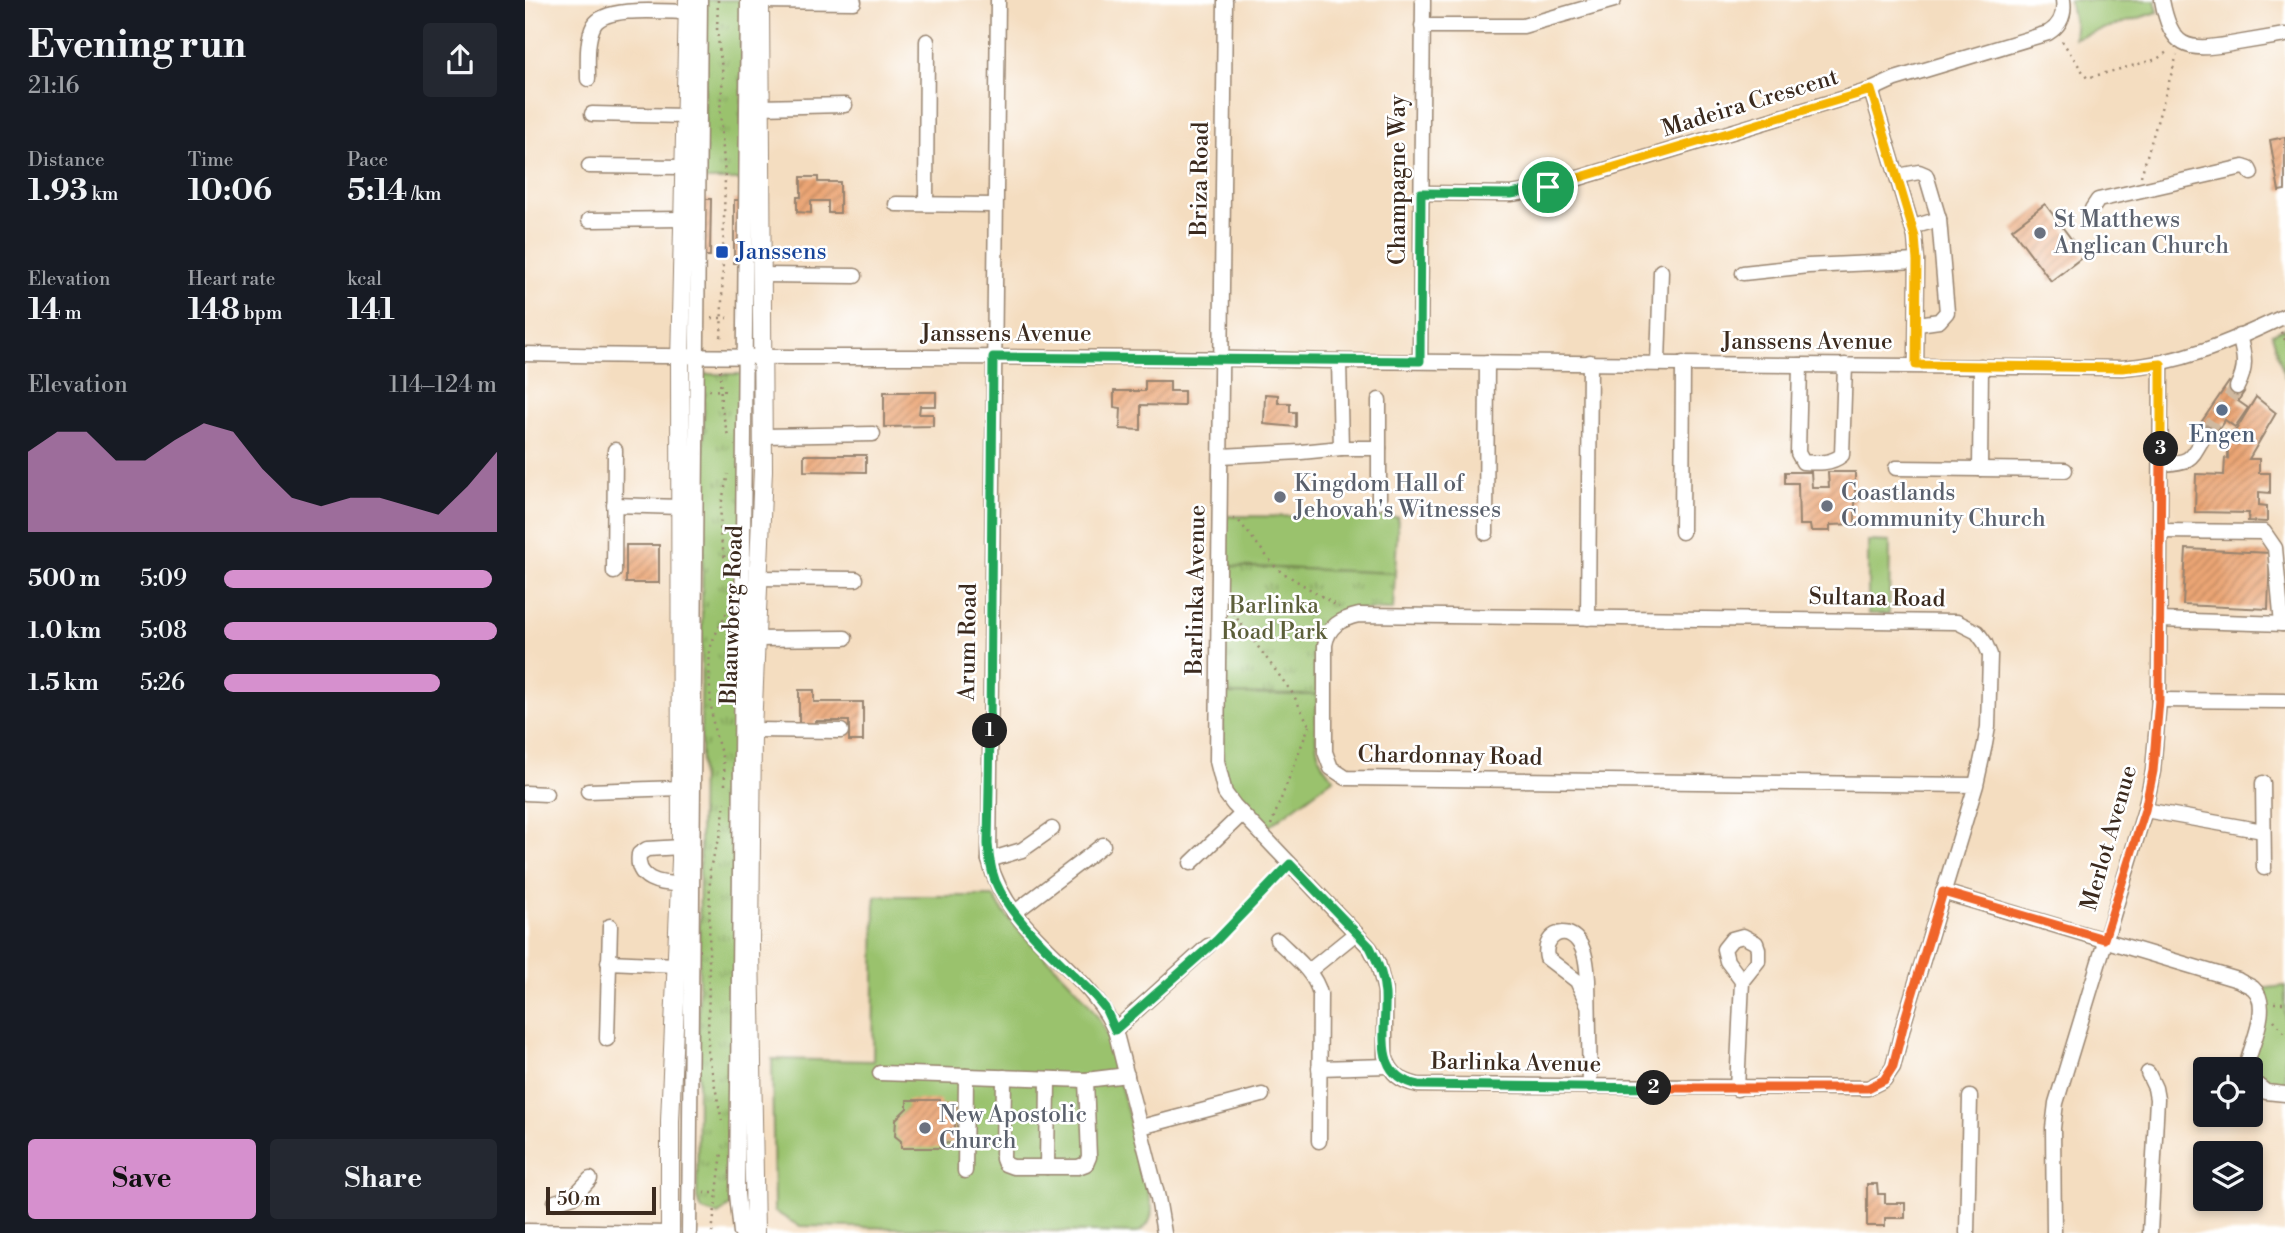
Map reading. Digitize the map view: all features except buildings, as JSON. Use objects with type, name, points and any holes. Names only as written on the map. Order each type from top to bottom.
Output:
[{"type":"main road","name":"Blaauwberg Road","points":[[755,1233],[750,947],[752,730],[763,436],[763,275],[756,0]]},
{"type":"main road","name":"Blaauwberg Road","points":[[670,1233],[670,1121],[681,847],[680,507],[688,356],[683,219],[685,116],[692,4]]},
{"type":"street","points":[[741,1233],[737,1194],[744,358],[756,0],[854,2]]},
{"type":"street","name":"Arum Road","points":[[997,0],[989,860],[998,889],[1014,913],[1105,1008],[1115,1030],[1127,1075],[1160,1205],[1164,1233]]},
{"type":"street","name":"Briza Road","points":[[1221,358],[1225,0]]},
{"type":"street","name":"Champagne Way","points":[[1420,361],[1423,0]]},
{"type":"street","points":[[1422,26],[1523,26],[1614,0]]},
{"type":"street","points":[[2054,29],[2063,16],[2063,0]]},
{"type":"street","points":[[2162,0],[2168,25],[2187,46],[2205,48],[2285,35]]},
{"type":"street","points":[[587,79],[591,32],[599,19],[607,14],[692,4],[688,356],[689,1233]]},
{"type":"street","name":"Madeira Crescent","points":[[1421,193],[1530,192],[1871,90],[1895,79],[2054,29]]},
{"type":"street","points":[[926,204],[927,41]]},
{"type":"street","points":[[1871,90],[1913,227],[1917,261],[1916,365]]},
{"type":"street","points":[[760,107],[845,105]]},
{"type":"street","points":[[592,114],[685,116]]},
{"type":"street","points":[[589,166],[684,167]]},
{"type":"street","points":[[2092,209],[2098,200],[2136,191],[2243,167],[2252,173]]},
{"type":"street","points":[[1898,176],[1919,172],[1926,175],[1939,219],[1947,312],[1939,321],[1918,324]]},
{"type":"street","points":[[896,204],[995,205]]},
{"type":"street","points":[[589,220],[683,219]]},
{"type":"street","points":[[1913,227],[1939,219]]},
{"type":"street","points":[[1742,273],[1808,266],[1917,261]]},
{"type":"street","points":[[1658,363],[1661,271]]},
{"type":"street","points":[[763,275],[855,276]]},
{"type":"street","name":"Janssens Avenue","points":[[525,354],[744,358],[1221,358],[2122,368],[2161,364],[2202,351],[2285,316]]},
{"type":"street","points":[[2237,387],[2246,364],[2239,336]]},
{"type":"street","name":"Barlinka Avenue","points":[[1221,358],[1217,761],[1225,793],[1242,814],[1370,947],[1383,978],[1385,1056],[1395,1076],[1418,1085],[1868,1088],[1884,1080],[1893,1066],[1943,892]]},
{"type":"street","points":[[1339,361],[1341,448]]},
{"type":"street","points":[[1486,533],[1487,362]]},
{"type":"street","points":[[1352,617],[1588,618],[1590,362]]},
{"type":"street","points":[[1682,533],[1683,363]]},
{"type":"street","name":"Merlot Avenue","points":[[2054,1233],[2053,1128],[2056,1104],[2145,810],[2153,771],[2159,700],[2161,364]]},
{"type":"street","points":[[1800,365],[1798,453],[1803,461],[1831,462],[1842,455],[1845,365]]},
{"type":"street","points":[[1980,469],[1981,366]]},
{"type":"street","points":[[1379,400],[1379,501]]},
{"type":"street","points":[[2162,464],[2183,463],[2191,459],[2206,433]]},
{"type":"street","points":[[763,436],[873,434]]},
{"type":"street","points":[[1221,456],[1379,448]]},
{"type":"street","points":[[614,572],[615,450]]},
{"type":"street","points":[[1896,468],[2065,470]]},
{"type":"street","points":[[614,505],[680,507]]},
{"type":"street","points":[[2159,620],[2284,624],[2275,548],[2264,532],[2160,531]]},
{"type":"street","points":[[757,578],[856,579]]},
{"type":"street","name":"Chardonnay Road","points":[[1352,617],[1336,624],[1326,639],[1325,715],[1325,752],[1328,763],[1335,772],[1352,779],[1976,785]]},
{"type":"street","name":"Sultana Road","points":[[1588,618],[1957,622],[1977,632],[1990,655],[1988,727],[1976,785],[1943,892]]},
{"type":"street","points":[[755,639],[845,638]]},
{"type":"street","points":[[2159,700],[2285,701]]},
{"type":"street","points":[[752,730],[841,731]]},
{"type":"street","points":[[2263,783],[2264,868]]},
{"type":"street","points":[[588,791],[681,788]]},
{"type":"street","points":[[525,793],[546,794]]},
{"type":"street","points":[[2145,810],[2263,831]]},
{"type":"street","points":[[1191,863],[1242,814]]},
{"type":"street","points":[[989,860],[1023,850],[1052,829]]},
{"type":"street","points":[[1014,913],[1103,845]]},
{"type":"street","points":[[680,884],[662,884],[649,879],[642,872],[638,860],[644,849],[681,847]]},
{"type":"street","points":[[1943,892],[2238,980],[2258,995],[2261,1013],[2248,1057]]},
{"type":"street","points":[[607,1039],[610,926]]},
{"type":"street","points":[[1309,971],[1356,933]]},
{"type":"street","points":[[1588,1005],[1577,981],[1547,958],[1547,941],[1556,935],[1569,934],[1575,938],[1583,950],[1587,965],[1588,1005],[1590,1087]]},
{"type":"street","points":[[1277,940],[1309,971],[1320,994],[1319,1141]]},
{"type":"street","points":[[1115,1030],[1208,946]]},
{"type":"street","points":[[608,962],[677,964]]},
{"type":"street","points":[[1737,1088],[1742,981]]},
{"type":"street","points":[[1319,1068],[1388,1066]]},
{"type":"street","points":[[880,1073],[1086,1080],[1127,1075]]},
{"type":"street","points":[[2148,1073],[2157,1099],[2150,1233]]},
{"type":"street","points":[[965,1171],[966,1076]]},
{"type":"street","points":[[1004,1077],[1004,1161],[1013,1167],[1078,1167],[1088,1161],[1086,1080]]},
{"type":"street","points":[[1047,1167],[1048,1079]]},
{"type":"street","points":[[2263,1090],[2285,1094]]},
{"type":"street","points":[[1140,1128],[1262,1095]]},
{"type":"street","points":[[1967,1233],[1970,1097]]},
{"type":"street","points":[[555,1202],[574,1196],[590,1179]]},
{"type":"street","points":[[525,1231],[670,1233]]},
{"type":"path","points":[[717,0],[717,31],[723,77],[720,109],[725,177],[721,340]]},
{"type":"path","points":[[2054,29],[2087,78],[2157,59],[2181,42]]},
{"type":"path","points":[[2136,191],[2181,42]]},
{"type":"path","points":[[703,318],[740,318]]},
{"type":"path","points":[[720,373],[720,391],[730,445]]},
{"type":"path","points":[[702,390],[735,391]]},
{"type":"path","points":[[728,575],[720,533],[721,505],[729,465]]},
{"type":"path","points":[[1220,515],[1238,520],[1277,569],[1328,599],[1352,617]]},
{"type":"path","points":[[1219,605],[1227,606],[1293,694],[1325,752]]},
{"type":"path","points":[[723,1126],[708,1052],[710,867],[721,834],[725,804],[723,753],[712,716],[710,660],[711,647],[728,610]]},
{"type":"path","points":[[1262,835],[1270,828],[1314,715],[1325,715]]},
{"type":"path","points":[[1208,946],[1217,940],[1290,864]]},
{"type":"path","points":[[712,1233],[722,1145]]},
{"type":"path","points":[[690,1193],[717,1193]]},
{"type":"green space","points":[[705,0],[743,0],[741,180],[704,180]]},
{"type":"green space","points":[[2069,0],[2155,0],[2158,12],[2074,38],[2075,27]]},
{"type":"green space","points":[[2285,328],[2285,378],[2272,334]]},
{"type":"green space","points":[[704,374],[744,374],[733,1198],[730,1206],[718,1215],[702,1210],[697,1199]]},
{"type":"green space","points":[[1226,516],[1398,517],[1395,573],[1226,566]]},
{"type":"green space","points":[[1868,541],[1890,542],[1889,614],[1868,614]]},
{"type":"green space","name":"Barlinka Road Park","points":[[1226,566],[1395,573],[1393,610],[1349,610],[1336,614],[1327,622],[1318,644],[1317,695],[1224,694]]},
{"type":"green space","points":[[1224,694],[1317,695],[1318,751],[1326,770],[1334,778],[1264,830],[1239,802],[1227,781],[1222,744]]},
{"type":"green space","points":[[875,896],[993,896],[1022,933],[1086,1000],[1109,1040],[1152,1208],[1144,1229],[1137,1233],[799,1226],[774,1211],[772,1059],[873,1061]]},
{"type":"green space","points":[[2285,986],[2285,1086],[2263,1083],[2263,1057],[2253,1057],[2260,989]]},
{"type":"tunnel","points":[[2206,433],[2237,387]]},
{"type":"place","name":"St Matthews Anglican Church","points":[[2040,233]]},
{"type":"place","name":"Janssens","points":[[722,252]]},
{"type":"place","name":"Engen","points":[[2222,410]]},
{"type":"place","name":"Kingdom Hall of Jehovah's Witnesses","points":[[1280,497]]},
{"type":"place","name":"Coastlands Community Church","points":[[1827,506]]},
{"type":"place","name":"New Apostolic Church","points":[[925,1128]]},
{"type":"route","points":[[1871,90],[1915,237],[1918,324],[1916,365],[2122,368],[2161,364],[2159,700],[2153,771],[2145,810],[2104,939],[1943,892],[1893,1066],[1884,1080],[1877,1085],[1868,1088],[1737,1088],[1418,1085],[1405,1082],[1395,1076],[1385,1056],[1385,992],[1378,963],[1370,947],[1290,864],[1217,940],[1115,1030],[1105,1008],[1014,913],[998,889],[989,860],[988,844],[993,357],[1420,361],[1421,193],[1511,194],[1548,187],[1871,90]]}]
